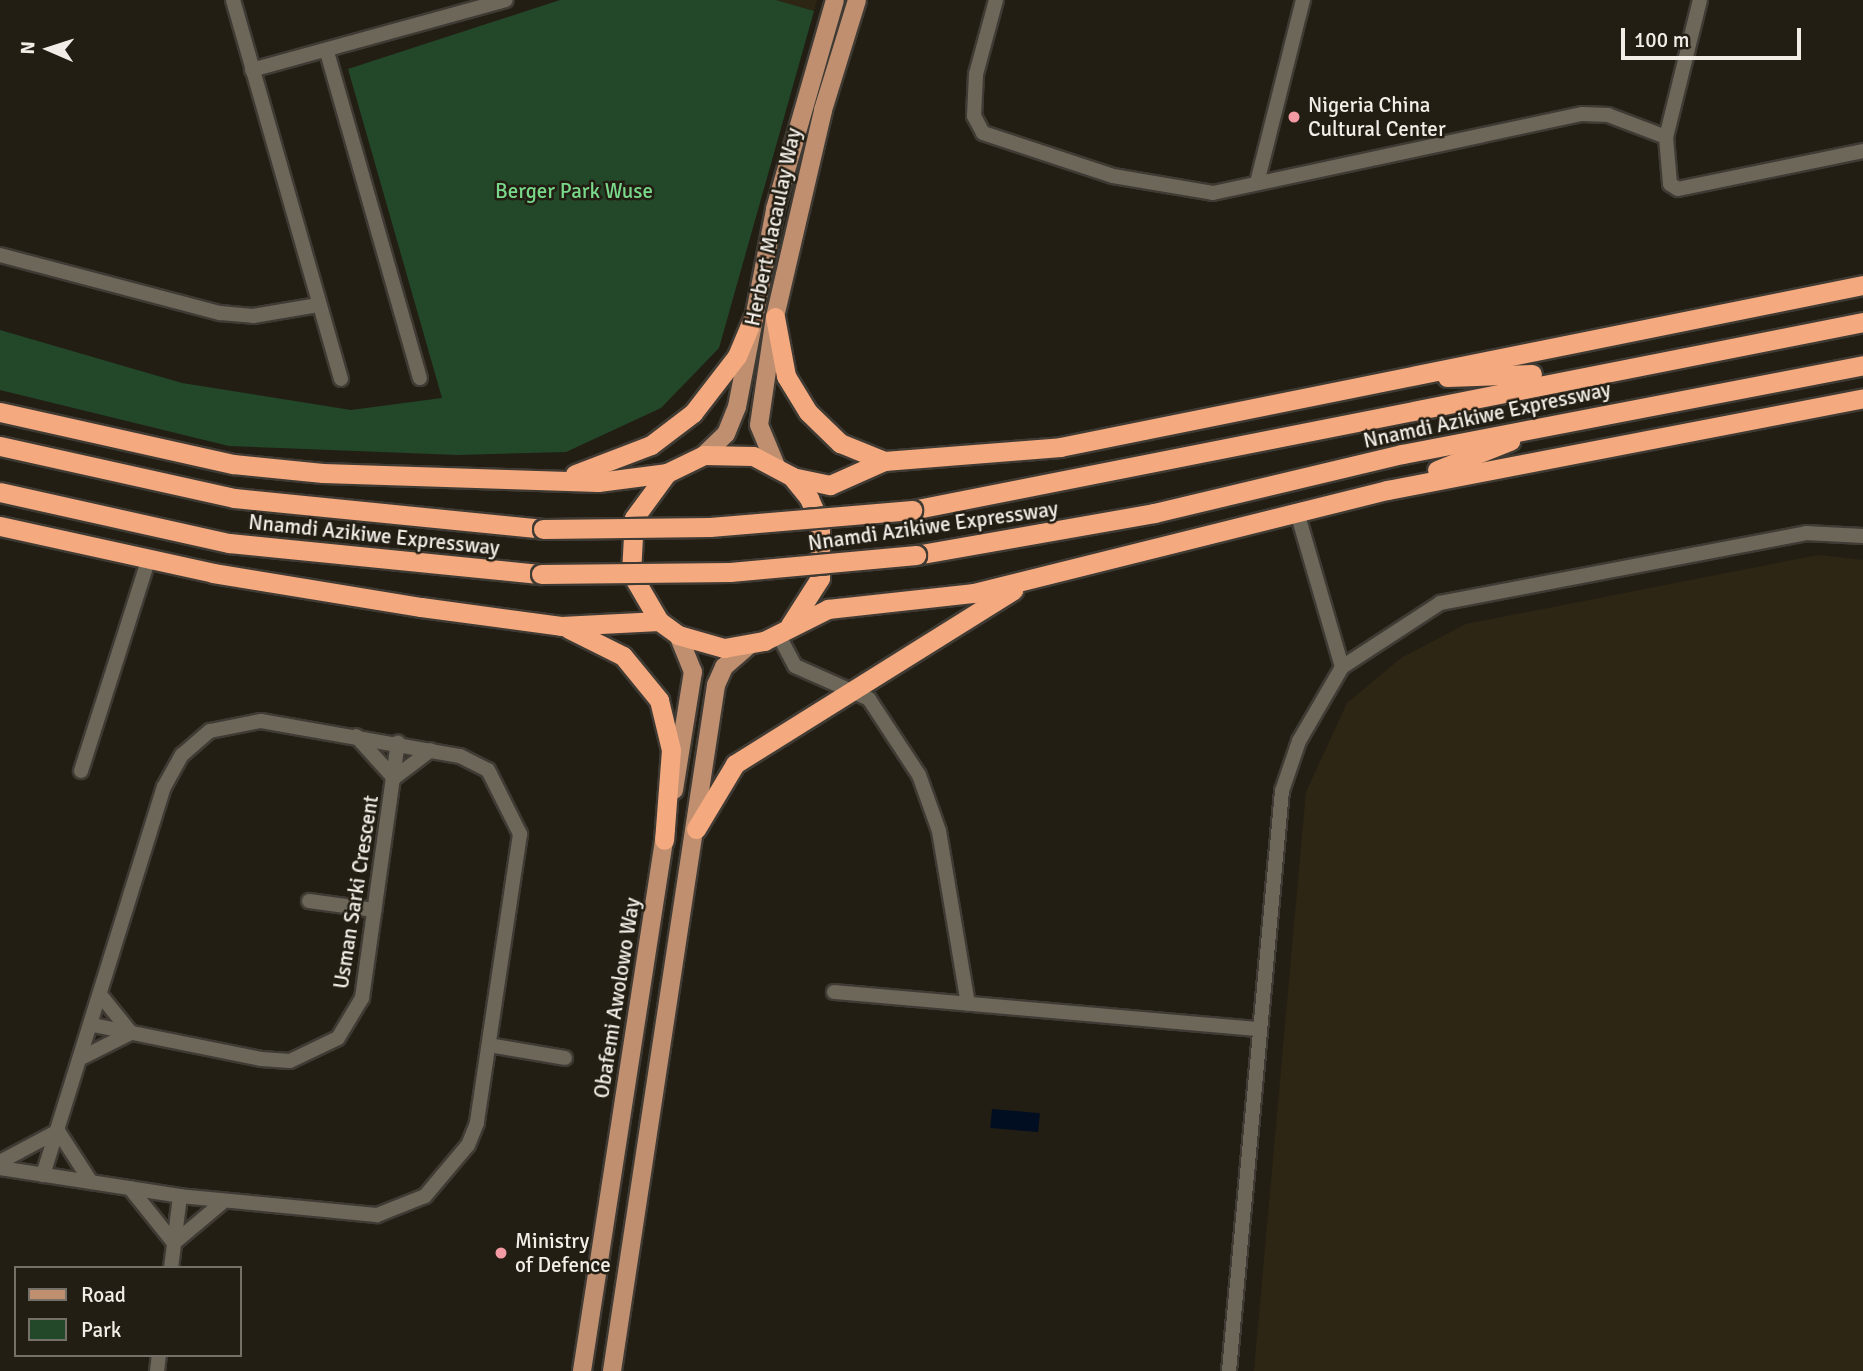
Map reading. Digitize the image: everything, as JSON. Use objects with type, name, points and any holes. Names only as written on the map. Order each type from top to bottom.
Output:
[{"type":"highway","points":[[0,412],[233,464],[537,482],[667,473],[704,455],[741,454],[783,471],[830,485],[884,461],[1060,447],[1863,285]]},
{"type":"highway","points":[[775,317],[786,376],[808,412],[840,443],[884,461]]},
{"type":"highway","points":[[537,482],[597,469],[674,429],[724,377],[753,318]]},
{"type":"highway","name":"Nnamdi Azikiwe Expressway","points":[[0,446],[247,500],[543,529],[710,527],[912,510],[1030,491],[1589,371],[1863,322]]},
{"type":"highway","name":"Nnamdi Azikiwe Expressway","points":[[0,492],[229,543],[541,574],[730,572],[916,555],[1153,513],[1558,422],[1863,365]]},
{"type":"highway","points":[[1397,379],[1589,371]]},
{"type":"highway","points":[[667,473],[641,505],[629,545],[635,582],[659,621],[678,635],[712,647],[748,646],[828,610],[926,601],[1051,574],[1387,490],[1863,398]]},
{"type":"highway","points":[[1387,490],[1558,422]]},
{"type":"highway","points":[[783,471],[820,523],[824,551],[808,604],[784,629]]},
{"type":"highway","points":[[0,526],[148,561],[561,626],[659,621]]},
{"type":"highway","points":[[696,829],[735,764],[1000,597],[1051,574]]},
{"type":"highway","points":[[561,626],[623,656],[659,700],[671,750],[664,840]]},
{"type":"main road","name":"Herbert Macaulay Way","points":[[704,455],[726,434],[737,407],[775,209],[835,0]]},
{"type":"main road","name":"Herbert Macaulay Way","points":[[783,471],[759,425],[775,317],[823,110],[857,0]]},
{"type":"main road","name":"Obafemi Awolowo Way","points":[[582,1371],[664,840],[693,672],[678,635]]},
{"type":"main road","points":[[612,1371],[716,685],[723,667],[748,646]]},
{"type":"street","points":[[233,0],[341,379]]},
{"type":"street","points":[[451,17],[452,0]]},
{"type":"street","points":[[252,70],[327,52],[506,0]]},
{"type":"street","points":[[996,0],[975,81],[974,116],[983,133],[1113,176],[1200,191],[1582,114],[1608,115],[1665,137]]},
{"type":"street","points":[[1258,179],[1303,0]]},
{"type":"street","points":[[1700,0],[1665,137],[1665,175],[1678,189],[1863,151]]},
{"type":"street","points":[[327,52],[420,377]]},
{"type":"street","points":[[0,255],[220,313],[253,317],[318,305]]},
{"type":"street","points":[[1297,512],[1342,667]]},
{"type":"street","points":[[1229,1371],[1258,1029],[1282,791],[1299,741],[1342,667],[1440,603],[1806,533],[1863,536]]},
{"type":"street","points":[[81,771],[148,561]]},
{"type":"street","points":[[784,629],[795,666],[854,688],[878,709],[929,796],[968,1004]]},
{"type":"street","points":[[0,1168],[43,1175],[92,1182],[180,1196],[355,1216],[403,1209],[439,1182],[468,1145],[489,1045],[520,834],[488,770],[431,750],[398,743],[236,721],[210,731],[182,755],[164,787],[102,997],[43,1175]]},
{"type":"street","points":[[356,736],[394,778],[431,750]]},
{"type":"street","name":"Usman Sarki Crescent","points":[[93,1025],[261,1059],[317,1053],[350,1025],[362,998],[398,743]]},
{"type":"street","points":[[309,901],[374,910]]},
{"type":"street","points":[[834,992],[1258,1029]]},
{"type":"street","points":[[83,1057],[131,1033],[102,997]]},
{"type":"street","points":[[489,1045],[565,1058]]},
{"type":"street","points":[[0,1162],[58,1131]]},
{"type":"street","points":[[58,1131],[92,1182]]},
{"type":"street","points":[[130,1188],[174,1243]]},
{"type":"street","points":[[171,1266],[180,1196]]},
{"type":"street","points":[[174,1243],[224,1201]]},
{"type":"shaded area","points":[[776,0],[817,0],[814,11]]},
{"type":"shaded area","points":[[1818,555],[1863,560],[1863,1371],[1254,1371],[1306,792],[1347,703],[1401,658],[1466,624]]},
{"type":"green space","name":"Berger Park Wuse","points":[[560,0],[776,0],[814,11],[719,348],[661,408],[566,452],[458,455],[229,446],[0,390],[0,330],[182,383],[351,410],[442,398],[348,69]]},
{"type":"water","points":[[992,1109],[1040,1113],[1038,1132],[990,1128]]},
{"type":"place","name":"Nigeria China Cultural Center","points":[[1294,117]]},
{"type":"place","name":"Ministry of Defence","points":[[501,1253]]}]
